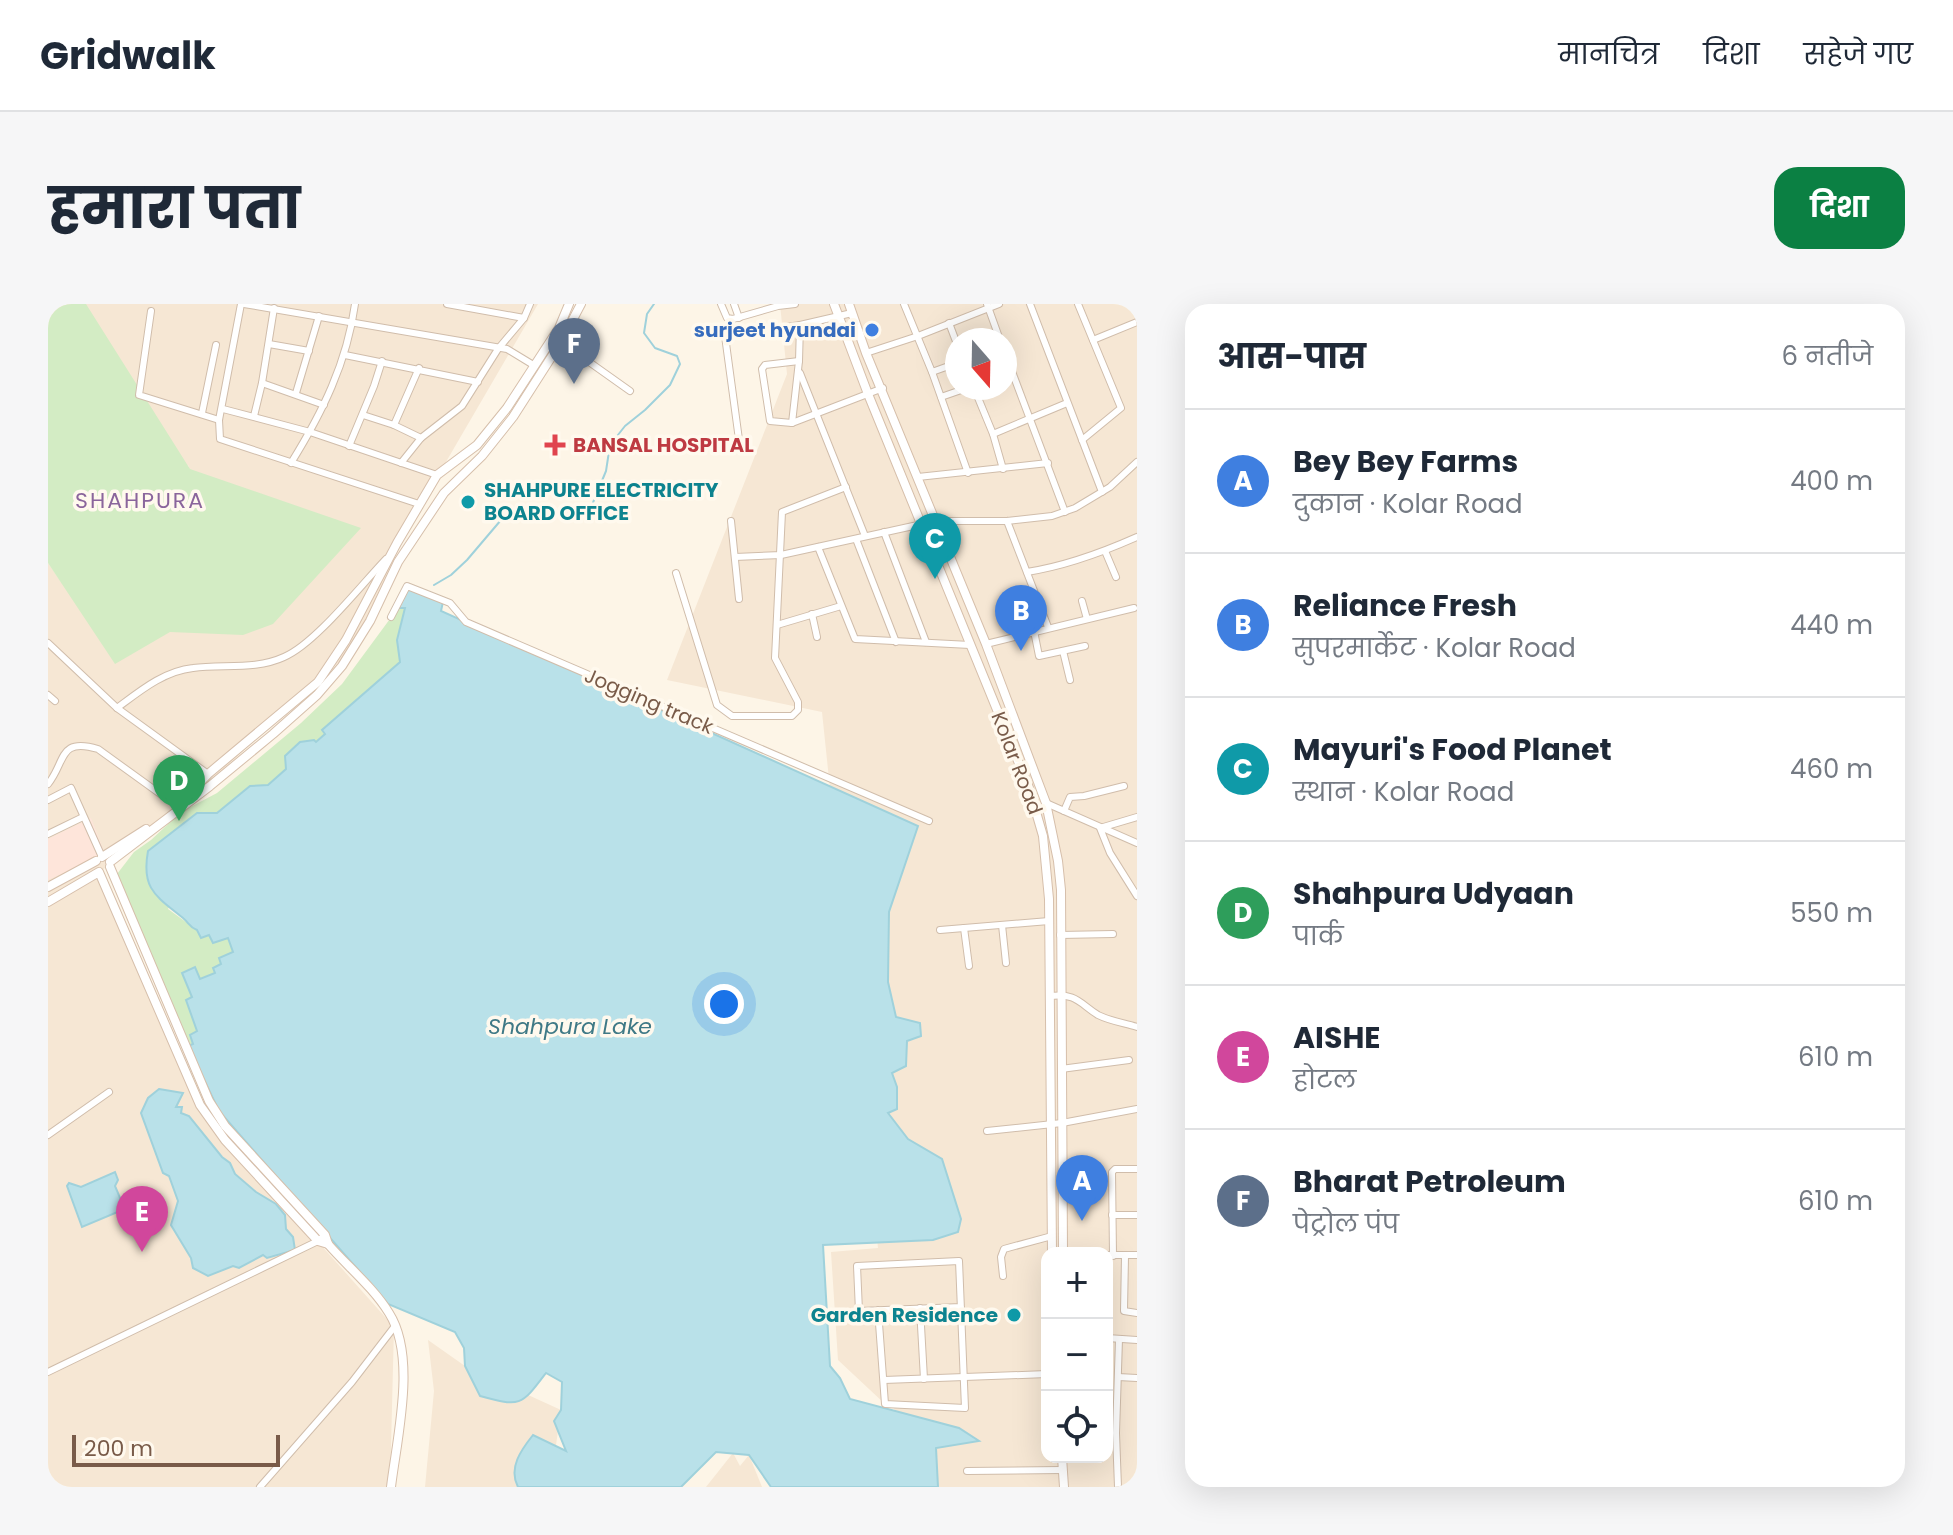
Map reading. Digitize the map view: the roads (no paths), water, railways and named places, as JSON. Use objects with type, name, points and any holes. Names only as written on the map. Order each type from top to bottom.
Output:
[{"type":"street","points":[[419,504],[220,439],[219,420],[242,304],[284,307],[507,349],[535,366]]},
{"type":"street","points":[[291,463],[324,405],[345,355],[355,304]]},
{"type":"street","points":[[447,304],[524,318]]},
{"type":"street","points":[[401,463],[421,438],[462,406],[498,349],[524,318],[530,304]]},
{"type":"street","points":[[48,902],[104,872],[105,862],[177,806],[208,774],[318,682],[346,640],[437,475],[477,445],[507,408],[559,328],[569,304]]},
{"type":"street","points":[[48,887],[105,862],[210,786],[317,695],[354,650],[398,562],[444,493],[482,456],[513,417],[561,342],[581,304]]},
{"type":"street","points":[[721,304],[727,318],[739,318],[777,305],[794,304]]},
{"type":"street","points":[[734,304],[739,318]]},
{"type":"street","name":"Kolar Road","points":[[834,304],[1035,804],[1047,868],[1061,1069],[1063,1247]]},
{"type":"street","points":[[904,304],[968,473]]},
{"type":"street","points":[[866,353],[999,304]]},
{"type":"street","points":[[1030,304],[1102,492]]},
{"type":"street","points":[[1078,304],[1121,408],[1082,440]]},
{"type":"street","points":[[988,306],[996,328]]},
{"type":"street","points":[[254,416],[274,308]]},
{"type":"street","points":[[740,447],[725,336],[800,325],[839,316],[850,309]]},
{"type":"street","name":"Kolar Road","points":[[850,309],[986,644],[1046,803],[1060,872],[1052,1124],[1052,1247]]},
{"type":"street","points":[[151,311],[139,395],[219,420]]},
{"type":"street","points":[[296,393],[319,316]]},
{"type":"street","points":[[1093,340],[1137,322]]},
{"type":"street","points":[[949,323],[951,328]]},
{"type":"street","points":[[792,423],[800,325]]},
{"type":"street","points":[[561,342],[630,391]]},
{"type":"street","points":[[269,344],[309,351]]},
{"type":"street","points":[[202,413],[216,345]]},
{"type":"street","points":[[345,355],[478,382]]},
{"type":"street","points":[[349,446],[382,361]]},
{"type":"street","points":[[799,361],[765,365],[762,369],[770,421],[792,423],[883,388]]},
{"type":"street","points":[[932,372],[945,367]]},
{"type":"street","points":[[394,425],[419,368]]},
{"type":"street","points":[[798,369],[865,536]]},
{"type":"street","points":[[262,383],[324,405]]},
{"type":"street","points":[[1017,386],[1065,512]]},
{"type":"street","points":[[941,397],[945,396]]},
{"type":"street","points":[[979,400],[1003,469]]},
{"type":"street","points":[[993,434],[1067,403]]},
{"type":"street","points":[[223,409],[310,432],[437,475]]},
{"type":"street","points":[[363,415],[421,438]]},
{"type":"street","points":[[918,477],[1048,463]]},
{"type":"street","points":[[735,557],[781,555],[936,521],[1007,521],[1065,512],[1102,492],[1136,465]]},
{"type":"street","points":[[676,573],[717,705],[732,716],[792,716],[798,710],[798,702],[775,658],[782,512],[846,487]]},
{"type":"street","points":[[731,521],[739,599]]},
{"type":"street","points":[[1007,521],[1048,627]]},
{"type":"street","points":[[884,532],[926,642]]},
{"type":"street","points":[[1027,572],[1055,568],[1137,537]]},
{"type":"street","points":[[856,539],[896,642]]},
{"type":"street","points":[[818,547],[855,639],[970,645]]},
{"type":"street","points":[[1105,551],[1116,577]]},
{"type":"street","points":[[392,553],[398,562]]},
{"type":"street","points":[[117,708],[150,683],[190,668],[268,664],[288,656],[305,645],[392,553]]},
{"type":"street","name":"Jogging track","points":[[391,617],[407,586],[450,603],[466,622],[929,821]]},
{"type":"street","points":[[1082,601],[1087,619]]},
{"type":"street","points":[[777,625],[841,606]]},
{"type":"street","points":[[986,644],[1134,608]]},
{"type":"street","points":[[812,614],[817,637]]},
{"type":"street","points":[[1034,631],[1039,656],[1085,646]]},
{"type":"street","points":[[48,643],[117,708],[208,774]]},
{"type":"street","points":[[1063,651],[1070,680]]},
{"type":"street","points":[[985,682],[998,677]]},
{"type":"street","points":[[48,695],[55,701]]},
{"type":"street","points":[[48,784],[62,755],[72,747],[83,745],[98,749],[177,806]]},
{"type":"street","points":[[1064,811],[1070,797],[1124,786]]},
{"type":"street","points":[[48,800],[71,788],[217,1115],[323,1240]]},
{"type":"street","points":[[1046,803],[1137,843]]},
{"type":"street","points":[[48,834],[83,817]]},
{"type":"street","points":[[1100,828],[1137,817]]},
{"type":"street","points":[[1100,828],[1110,853],[1137,896]]},
{"type":"street","points":[[99,872],[200,1105],[225,1140],[389,1313],[401,1341],[405,1365],[391,1487]]},
{"type":"street","points":[[940,930],[1049,921]]},
{"type":"street","points":[[1002,925],[1006,963]]},
{"type":"street","points":[[964,928],[969,966]]},
{"type":"street","points":[[1060,935],[1113,934]]},
{"type":"street","points":[[1055,995],[1079,998],[1103,1017],[1137,1027]]},
{"type":"street","points":[[1061,1069],[1129,1060]]},
{"type":"street","points":[[48,1135],[109,1092]]},
{"type":"street","points":[[987,1131],[1062,1123],[1137,1109]]},
{"type":"street","points":[[1110,1247],[1113,1170],[1137,1169]]},
{"type":"street","points":[[1112,1215],[1137,1215]]},
{"type":"street","points":[[1003,1276],[1001,1257],[1004,1249],[1052,1236]]},
{"type":"street","points":[[48,1372],[323,1240]]},
{"type":"street","points":[[1113,1256],[1137,1255]]},
{"type":"street","points":[[1125,1256],[1124,1311],[1137,1313]]},
{"type":"street","points":[[878,1310],[885,1405],[965,1408],[965,1375],[959,1264],[957,1261],[857,1266],[859,1309],[961,1307]]},
{"type":"street","points":[[920,1308],[924,1379]]},
{"type":"street","points":[[260,1487],[352,1382],[395,1326]]},
{"type":"street","points":[[1113,1338],[1137,1340]]},
{"type":"street","points":[[1118,1487],[1119,1339]]},
{"type":"street","points":[[884,1380],[1041,1374]]},
{"type":"street","points":[[1118,1377],[1137,1378]]},
{"type":"street","points":[[1062,1463],[1064,1487]]},
{"type":"street","points":[[967,1471],[1062,1470]]},
{"type":"water","name":"Shahpura Lake","points":[[408,589],[443,602],[441,611],[918,826],[889,912],[888,982],[896,1017],[920,1023],[921,1036],[907,1041],[906,1066],[892,1073],[897,1087],[897,1109],[888,1113],[908,1139],[942,1159],[961,1219],[958,1232],[933,1240],[823,1245],[830,1366],[850,1399],[959,1428],[979,1441],[936,1448],[938,1487],[771,1487],[749,1455],[716,1452],[681,1487],[518,1487],[515,1466],[533,1435],[566,1451],[554,1421],[561,1410],[562,1382],[546,1373],[519,1401],[504,1402],[480,1396],[465,1366],[464,1348],[455,1332],[388,1304],[219,1111],[188,1046],[193,1044],[190,1035],[197,1031],[186,1000],[192,997],[182,973],[195,967],[200,979],[215,973],[213,968],[221,964],[219,958],[233,952],[228,938],[213,943],[209,935],[201,938],[197,930],[158,897],[147,874],[148,851],[197,813],[217,813],[250,786],[268,785],[286,769],[285,756],[300,742],[316,742],[325,734],[322,730],[400,662],[397,640],[405,608],[398,608]]},
{"type":"water","points":[[159,1089],[183,1093],[176,1107],[182,1107],[181,1113],[189,1116],[230,1163],[235,1174],[276,1204],[285,1215],[286,1229],[293,1237],[295,1250],[267,1258],[263,1255],[239,1268],[233,1266],[208,1276],[193,1268],[191,1258],[171,1225],[178,1201],[169,1176],[163,1173],[141,1113],[148,1098]]},
{"type":"water","points":[[115,1172],[118,1180],[115,1186],[123,1205],[120,1211],[82,1227],[67,1186],[69,1183],[81,1187]]},
{"type":"waterway","points":[[434,585],[467,560],[501,520],[542,510],[576,512],[592,505],[606,471],[610,445],[625,426],[670,385],[680,364],[677,356],[655,348],[644,333],[647,314],[654,304]]},
{"type":"place","name":"surjeet hyundai","points":[[872,330]]},
{"type":"place","name":"Bharat Petroleum","points":[[574,384]]},
{"type":"place","name":"BANSAL HOSPITAL","points":[[555,445]]},
{"type":"place","name":"SHAHPURE ELECTRICITY BOARD OFFICE","points":[[468,502]]},
{"type":"place","name":"Mayuri's Food Planet","points":[[935,579]]},
{"type":"place","name":"Reliance Fresh","points":[[1021,651]]},
{"type":"place","name":"Shahpura Udyaan","points":[[179,821]]},
{"type":"place","name":"Bey Bey Farms","points":[[1082,1221]]},
{"type":"place","name":"AISHE","points":[[142,1252]]},
{"type":"place","name":"Garden Residence","points":[[1014,1315]]},
{"type":"district","name":"SHAHPURA","points":[[140,500]]}]
